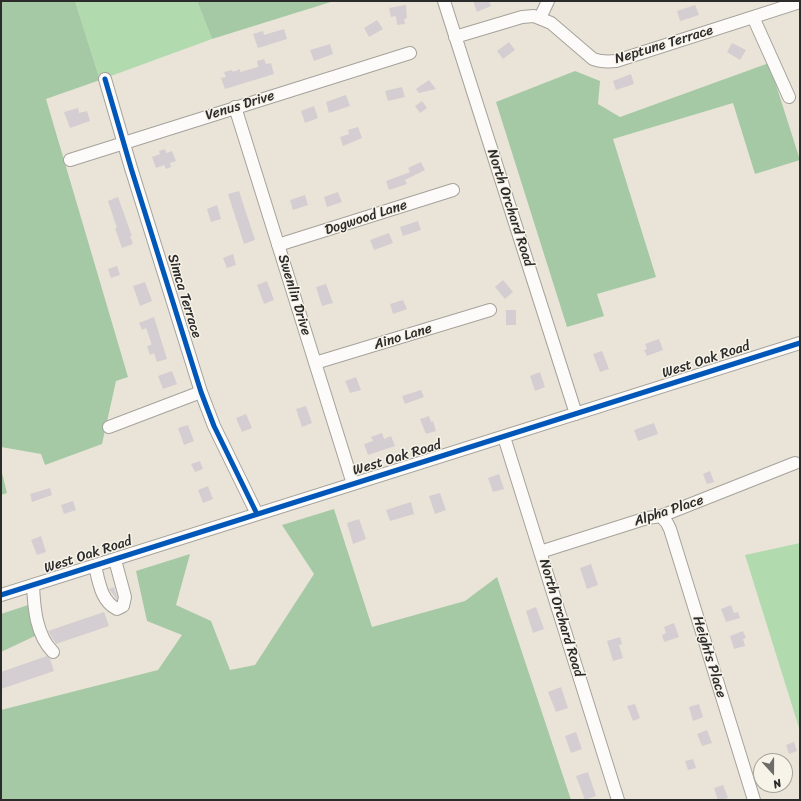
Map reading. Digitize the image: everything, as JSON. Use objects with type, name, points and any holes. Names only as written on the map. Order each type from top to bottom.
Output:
[{"type":"street","name":"North Orchard Road","points":[[444,1],[576,414]]},
{"type":"street","points":[[455,37],[522,17],[534,16],[540,18],[548,1]]},
{"type":"street","name":"Neptune Terrace","points":[[540,18],[551,24],[593,59],[600,62],[608,62],[616,61],[800,2]]},
{"type":"street","points":[[753,17],[789,98]]},
{"type":"street","name":"Venus Drive","points":[[70,160],[410,53]]},
{"type":"street","name":"Simca Terrace","points":[[105,78],[201,392],[214,426],[257,514]]},
{"type":"street","name":"Swenlin Drive","points":[[235,107],[353,484]]},
{"type":"street","name":"Dogwood Lane","points":[[278,245],[453,190]]},
{"type":"street","name":"Aino Lane","points":[[315,363],[490,310]]},
{"type":"street","name":"West Oak Road","points":[[1,595],[800,343]]},
{"type":"street","points":[[109,427],[201,392]]},
{"type":"street","name":"North Orchard Road","points":[[504,437],[618,800]]},
{"type":"street","name":"Alpha Place","points":[[540,552],[648,518],[661,516],[795,463]]},
{"type":"street","name":"Heights Place","points":[[661,516],[670,529],[754,800]]},
{"type":"street","points":[[95,566],[105,600],[117,609],[122,606],[125,597],[115,560]]},
{"type":"street","points":[[33,585],[34,608],[41,634],[46,645],[53,652]]},
{"type":"green space","points":[[1,1],[75,1],[100,80],[46,99],[128,377],[116,381],[102,444],[45,465],[41,454],[1,447]]},
{"type":"green space","points":[[75,1],[197,1],[212,39],[100,80]]},
{"type":"green space","points":[[197,1],[334,1],[212,39]]},
{"type":"green space","points":[[769,63],[800,160],[755,174],[733,103],[613,139],[656,277],[597,294],[604,316],[567,327],[496,102],[575,71],[600,81],[598,104],[620,117]]},
{"type":"green space","points":[[1,469],[7,493],[1,495]]},
{"type":"green space","points":[[334,509],[372,627],[465,601],[497,577],[571,800],[1,800],[1,710],[158,670],[182,635],[147,621],[136,571],[190,554],[176,605],[211,621],[230,670],[255,665],[314,574],[282,525]]},
{"type":"green space","points":[[800,543],[800,731],[745,555]]},
{"type":"green space","points":[[28,605],[37,635],[1,652],[1,614]]},
{"type":"building","points":[[473,1],[489,1],[491,6],[477,12]]},
{"type":"building","points":[[406,5],[407,18],[404,19],[405,24],[397,25],[396,16],[391,17],[389,8]]},
{"type":"building","points":[[695,5],[699,15],[680,21],[677,11]]},
{"type":"building","points":[[377,20],[383,29],[369,37],[364,28]]},
{"type":"building","points":[[284,29],[287,39],[258,48],[253,34],[263,31],[264,35]]},
{"type":"building","points":[[509,42],[515,50],[503,59],[497,51]]},
{"type":"building","points":[[732,43],[746,50],[740,60],[727,52]]},
{"type":"building","points":[[330,44],[333,54],[314,61],[310,50]]},
{"type":"building","points":[[264,59],[266,64],[271,63],[274,74],[225,89],[221,78],[226,77],[224,72],[232,70],[233,72],[240,69],[240,72],[258,67],[257,61]]},
{"type":"building","points":[[631,74],[634,84],[616,90],[613,81]]},
{"type":"building","points":[[429,80],[436,89],[419,93],[416,89]]},
{"type":"building","points":[[402,87],[405,97],[388,101],[385,91]]},
{"type":"building","points":[[346,95],[350,106],[329,113],[326,102]]},
{"type":"building","points":[[422,101],[427,108],[420,113],[415,106]]},
{"type":"building","points":[[314,106],[318,118],[305,123],[301,111]]},
{"type":"building","points":[[78,108],[79,113],[87,111],[90,121],[70,128],[64,112]]},
{"type":"building","points":[[358,127],[362,138],[343,146],[340,137],[349,134],[348,130]]},
{"type":"building","points":[[165,149],[166,153],[172,151],[176,161],[170,163],[171,167],[166,169],[164,165],[156,168],[152,157],[160,154],[159,151]]},
{"type":"building","points":[[421,162],[425,170],[405,180],[407,184],[389,190],[386,181],[410,172],[408,168]]},
{"type":"building","points":[[239,191],[255,240],[244,244],[228,194]]},
{"type":"building","points":[[338,192],[342,202],[327,207],[324,197]]},
{"type":"building","points":[[305,195],[308,205],[293,210],[290,200]]},
{"type":"building","points":[[118,197],[132,236],[130,236],[133,244],[122,248],[108,201]]},
{"type":"building","points":[[217,205],[221,219],[211,222],[207,209]]},
{"type":"building","points":[[418,221],[421,230],[403,236],[400,227]]},
{"type":"building","points":[[389,233],[393,243],[374,250],[370,240]]},
{"type":"building","points":[[233,254],[236,265],[227,268],[223,258]]},
{"type":"building","points":[[117,266],[120,275],[111,278],[108,269]]},
{"type":"building","points":[[503,280],[513,292],[505,299],[495,287]]},
{"type":"building","points":[[267,281],[274,300],[264,304],[257,285]]},
{"type":"building","points":[[145,282],[152,301],[140,306],[133,286]]},
{"type":"building","points":[[326,284],[333,303],[322,306],[316,287]]},
{"type":"building","points":[[403,300],[407,309],[393,314],[390,304]]},
{"type":"building","points":[[506,310],[516,310],[516,325],[506,325]]},
{"type":"building","points":[[154,317],[167,359],[157,362],[154,353],[150,355],[147,346],[151,345],[151,342],[146,328],[142,330],[139,323]]},
{"type":"building","points":[[659,339],[663,350],[647,356],[644,350],[647,349],[645,344]]},
{"type":"building","points":[[602,351],[609,369],[600,372],[593,354]]},
{"type":"building","points":[[172,371],[177,384],[163,389],[158,376]]},
{"type":"building","points":[[540,372],[545,387],[535,391],[530,376]]},
{"type":"building","points":[[356,377],[361,390],[350,393],[345,381]]},
{"type":"building","points":[[421,390],[424,397],[405,404],[402,396]]},
{"type":"building","points":[[306,406],[312,423],[302,427],[296,409]]},
{"type":"building","points":[[246,414],[252,428],[242,432],[236,418]]},
{"type":"building","points":[[429,416],[431,422],[433,421],[436,431],[426,434],[420,419]]},
{"type":"building","points":[[654,423],[658,434],[638,441],[634,430]]},
{"type":"building","points":[[188,425],[194,441],[184,445],[178,428]]},
{"type":"building","points":[[382,433],[384,439],[391,436],[395,446],[368,455],[364,444],[373,441],[371,437]]},
{"type":"building","points":[[200,461],[203,469],[195,472],[191,464]]},
{"type":"building","points":[[710,471],[714,482],[707,484],[703,474]]},
{"type":"building","points":[[499,474],[504,489],[493,492],[488,478]]},
{"type":"building","points":[[208,486],[213,499],[203,503],[198,490]]},
{"type":"building","points":[[50,488],[52,495],[32,502],[30,494]]},
{"type":"building","points":[[440,493],[446,510],[435,514],[429,496]]},
{"type":"building","points":[[73,501],[76,510],[64,514],[61,505]]},
{"type":"building","points":[[411,502],[414,514],[390,521],[386,510]]},
{"type":"building","points":[[359,519],[366,539],[353,544],[347,523]]},
{"type":"building","points":[[41,536],[46,552],[37,555],[31,540]]},
{"type":"building","points":[[591,564],[598,585],[587,589],[580,568]]},
{"type":"building","points":[[114,587],[117,597],[117,600],[109,589]]},
{"type":"building","points":[[731,605],[734,613],[738,612],[740,618],[726,622],[721,609]]},
{"type":"building","points":[[536,607],[544,629],[533,633],[526,611]]},
{"type":"building","points":[[104,612],[109,626],[56,644],[48,631]]},
{"type":"building","points":[[674,623],[679,637],[664,642],[662,635],[666,633],[664,627]]},
{"type":"building","points":[[743,631],[746,638],[743,639],[745,646],[734,649],[730,636]]},
{"type":"building","points":[[620,637],[622,644],[619,645],[623,658],[613,661],[607,641]]},
{"type":"building","points":[[47,656],[50,659],[54,671],[1,689],[1,672]]},
{"type":"building","points":[[561,687],[568,708],[556,712],[548,692]]},
{"type":"building","points":[[635,704],[640,718],[633,721],[627,706]]},
{"type":"building","points":[[699,704],[703,717],[693,721],[689,707]]},
{"type":"building","points":[[707,730],[712,743],[702,746],[697,734]]},
{"type":"building","points":[[576,732],[582,749],[571,753],[565,736]]},
{"type":"building","points":[[794,742],[797,751],[789,753],[786,745]]},
{"type":"building","points":[[693,759],[696,768],[688,770],[685,761]]},
{"type":"building","points":[[588,772],[596,796],[585,800],[576,776]]},
{"type":"building","points":[[723,785],[728,798],[718,800],[714,788]]},
{"type":"cycle path","points":[[105,79],[131,168],[201,392],[214,426],[257,514]]},
{"type":"cycle path","points":[[1,595],[800,343]]}]
